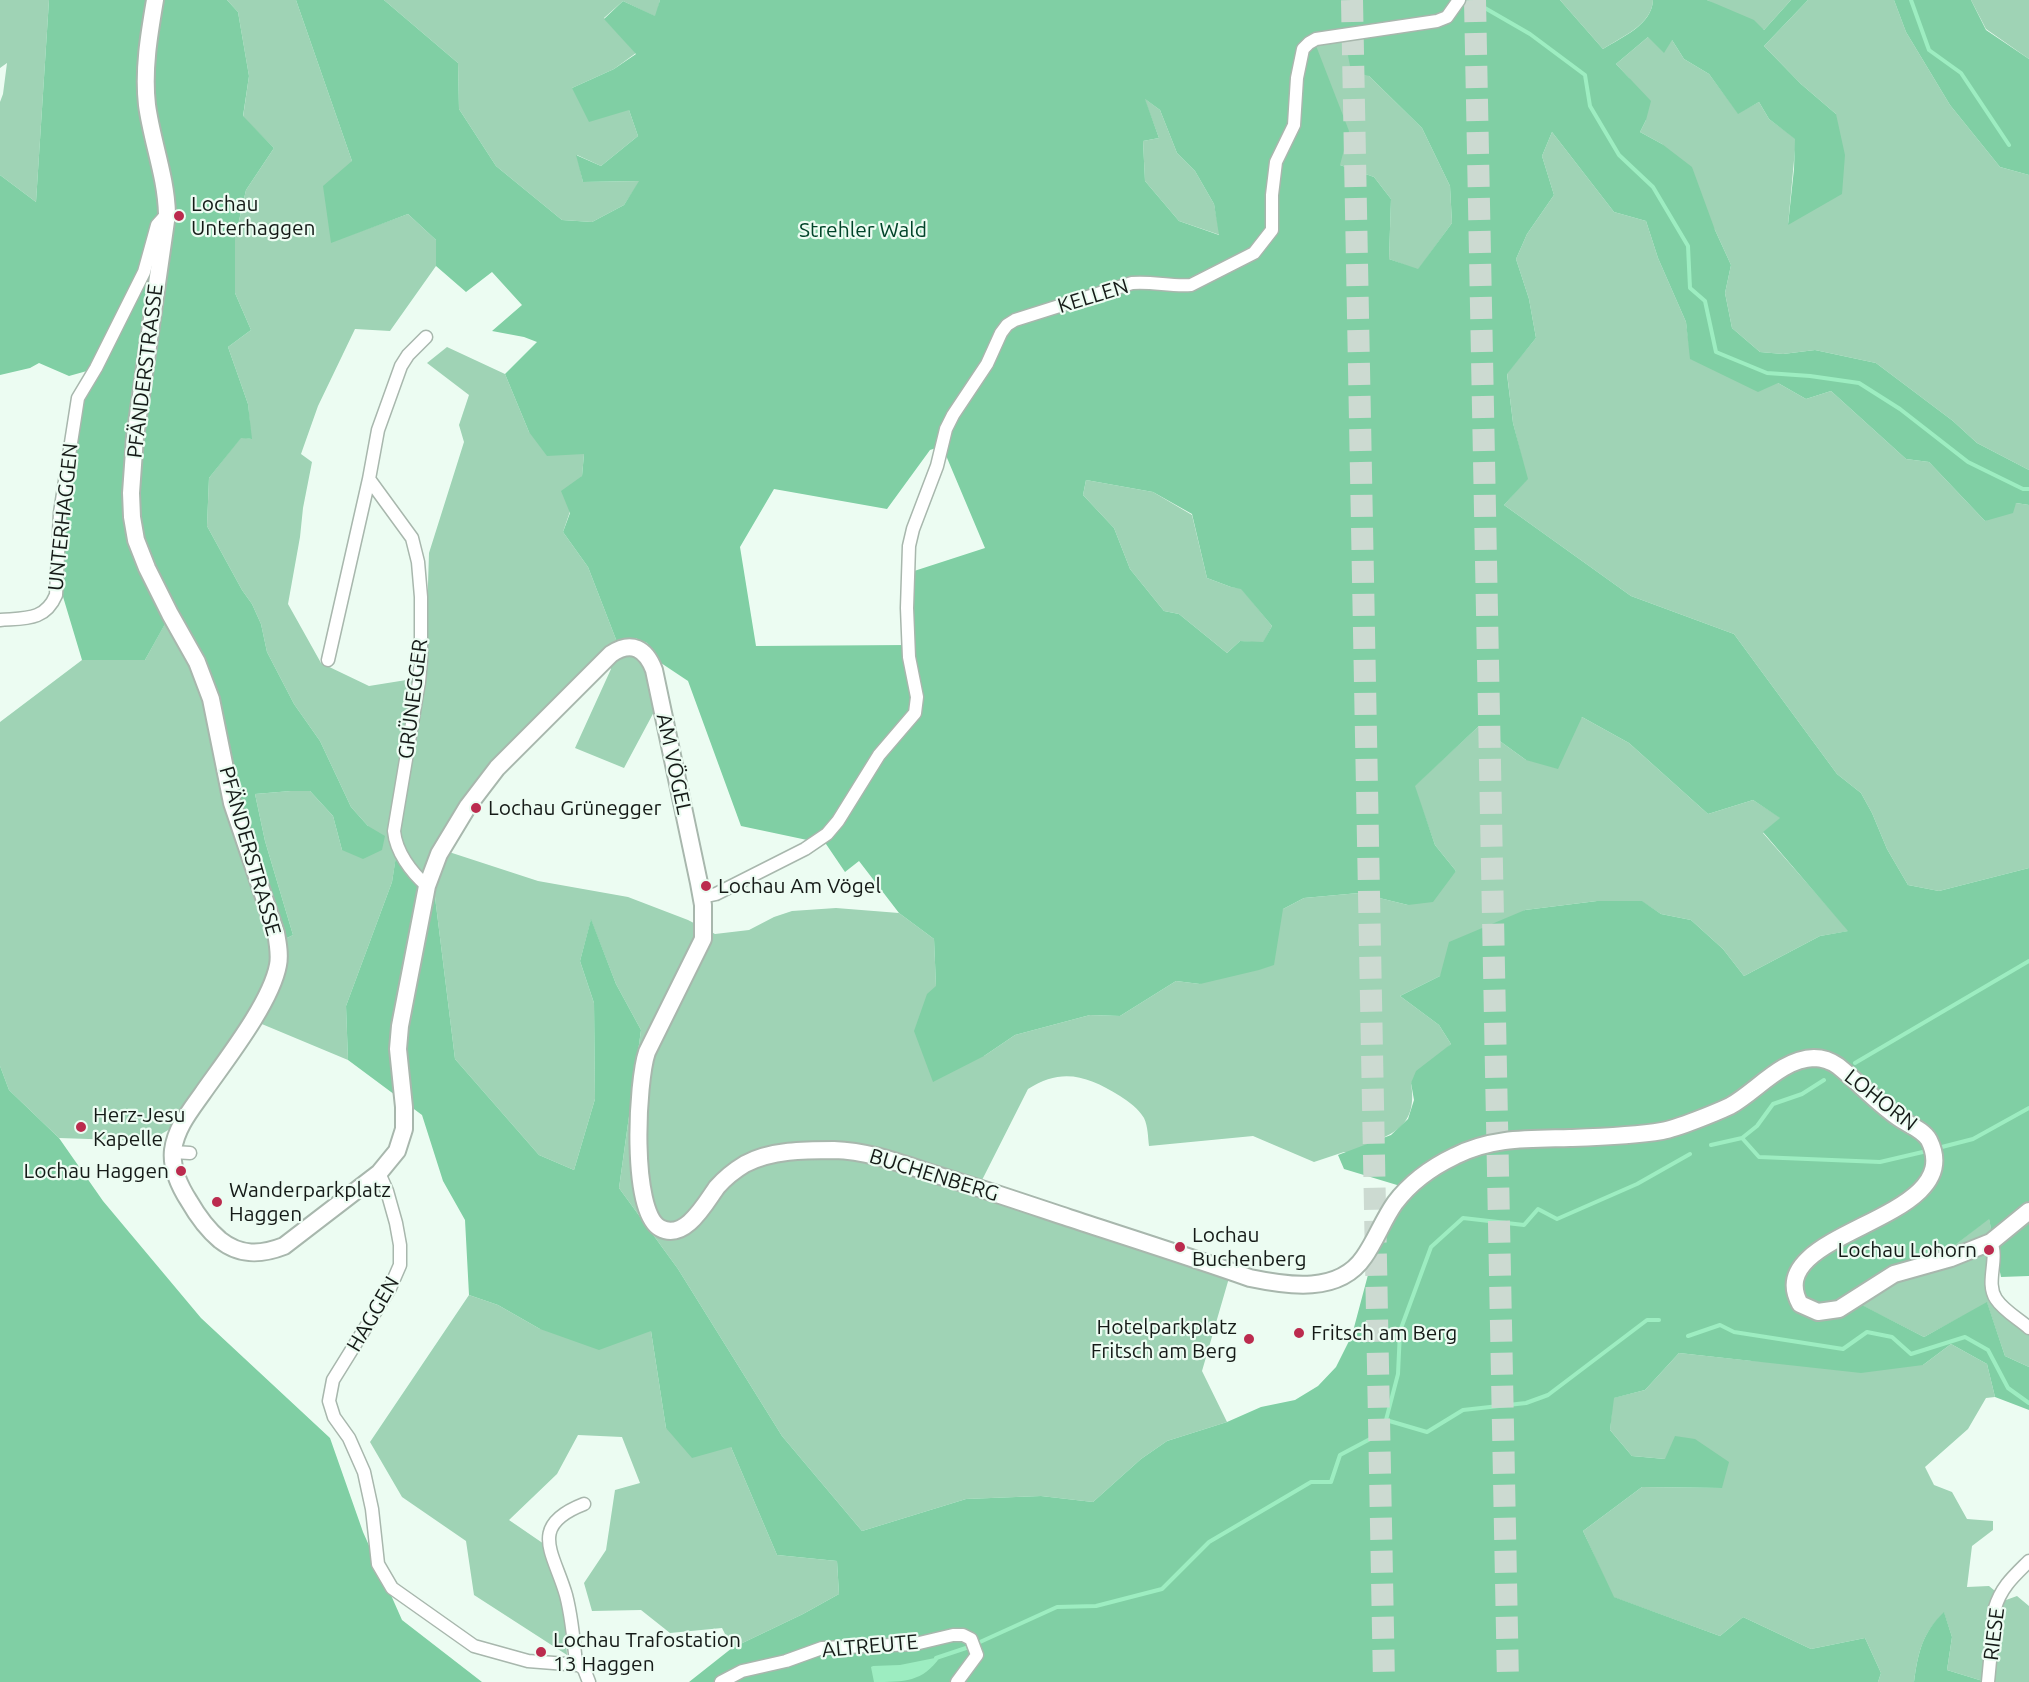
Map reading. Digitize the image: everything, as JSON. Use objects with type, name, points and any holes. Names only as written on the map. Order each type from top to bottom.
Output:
[{"type":"street","name":"PFÄNDERSTRASSE","points":[[155,0],[147,54],[146,80],[148,106],[165,184],[166,214],[135,436],[131,493],[132,516],[136,540],[147,568],[197,663],[211,699],[232,803],[264,895],[279,950],[276,975],[261,1006],[178,1133],[181,1152],[179,1182],[202,1220],[223,1242],[237,1250],[252,1253],[269,1252],[284,1246],[379,1173],[397,1151],[404,1129],[398,1049],[400,1026],[427,886],[439,854],[468,806],[497,768],[611,654],[626,647]]},
{"type":"street","name":"KELLEN","points":[[702,897],[716,894],[805,849],[827,834],[838,821],[879,755],[912,718],[917,702],[909,657],[907,608],[909,546],[937,466],[946,429],[987,364],[1001,333],[1015,320],[1132,283],[1191,285],[1254,253],[1272,230],[1272,195],[1276,162],[1294,125],[1297,78],[1303,49],[1316,39],[1437,21],[1447,17],[1459,0]]},
{"type":"street","name":"UNTERHAGGEN","points":[[0,620],[41,614],[52,604],[56,595],[60,513],[78,398],[96,368],[144,272],[158,225],[166,214]]},
{"type":"street","points":[[328,660],[378,430],[401,366],[408,354],[426,337]]},
{"type":"street","name":"GRÜNEGGER","points":[[369,479],[408,531],[416,547],[421,597],[421,661],[394,831],[396,844],[404,858],[414,874],[427,886]]},
{"type":"street","name":"AM VÖGEL","points":[[626,647],[644,652],[654,670],[702,897],[703,939],[668,1011]]},
{"type":"street","name":"BUCHENBERG","points":[[668,1011],[645,1060],[639,1120],[639,1169],[642,1191],[652,1218],[662,1229],[678,1229],[689,1224],[726,1178],[755,1160],[787,1153],[843,1150],[868,1155],[978,1188],[1250,1278],[1288,1285],[1302,1285],[1329,1281],[1355,1267],[1366,1255],[1389,1212],[1406,1190]]},
{"type":"street","name":"LOHORN","points":[[1406,1190],[1454,1156],[1488,1143],[1511,1139],[1601,1137],[1664,1130],[1730,1106],[1783,1069],[1813,1058],[1837,1065],[1895,1116],[1926,1136],[1931,1147],[1931,1176],[1923,1189],[1911,1199],[1825,1245],[1810,1258],[1799,1271],[1795,1281],[1794,1289],[1800,1304],[1818,1312],[1839,1309],[1894,1274],[1951,1258],[1991,1242],[2029,1211]]},
{"type":"street","name":"HAGGEN","points":[[379,1173],[396,1223],[400,1245],[400,1264],[390,1288],[333,1380],[329,1401],[334,1417],[346,1432],[362,1465],[370,1498],[376,1559],[392,1588],[481,1649],[539,1663],[576,1665]]},
{"type":"street","points":[[1991,1242],[1995,1252],[1993,1292],[1997,1300],[2029,1328]]},
{"type":"street","points":[[584,1504],[559,1517],[552,1526],[549,1536],[550,1553],[568,1603],[576,1665],[584,1669],[589,1682]]},
{"type":"street","name":"RIESE","points":[[1988,1682],[1998,1598],[2009,1581],[2029,1562]]},
{"type":"street","name":"ALTREUTE","points":[[721,1682],[742,1671],[822,1648],[915,1644],[952,1635],[963,1635],[974,1645],[977,1655],[957,1682]]},
{"type":"shaded area","points":[[0,0],[49,0],[36,202],[0,175],[0,102],[7,63],[0,68]]},
{"type":"shaded area","points":[[227,0],[296,0],[352,161],[331,242],[408,214],[436,240],[436,266],[390,331],[355,329],[318,406],[301,454],[312,462],[288,604],[321,663],[369,686],[425,677],[429,553],[464,442],[459,425],[469,395],[427,363],[447,347],[505,374],[529,432],[584,454],[582,476],[563,532],[588,567],[617,642],[497,759],[446,851],[538,881],[628,897],[688,920],[715,934],[749,930],[792,911],[836,908],[899,913],[934,939],[936,986],[984,1056],[1015,1035],[1090,1015],[1120,1016],[1176,981],[1200,984],[1283,909],[1304,898],[1359,893],[1408,905],[1456,871],[1435,845],[1414,786],[1479,726],[1526,760],[1582,717],[1629,743],[1708,814],[1753,800],[1781,818],[1763,833],[1849,931],[1820,936],[1744,976],[1723,949],[1691,920],[1661,914],[1641,901],[1597,901],[1525,910],[1440,976],[1400,996],[1439,1025],[1451,1044],[1411,1083],[1410,1112],[1405,1122],[1387,1136],[1351,1152],[1344,1152],[1314,1162],[1253,1136],[1149,1146],[1144,1118],[1139,1111],[1120,1096],[1097,1083],[1064,1076],[1040,1082],[1028,1089],[978,1188],[1229,1278],[1202,1371],[1227,1422],[1167,1441],[1141,1459],[1093,1502],[1041,1496],[966,1499],[862,1531],[782,1436],[678,1269],[619,1188],[641,1030],[616,984],[591,920],[580,961],[594,1003],[595,1099],[574,1170],[539,1155],[455,1059],[435,897],[396,857],[392,882],[346,1006],[348,1060],[257,1022],[281,941],[293,935],[265,841],[255,794],[310,791],[333,816],[342,850],[368,826],[351,807],[320,741],[294,704],[267,652],[261,624],[252,604],[207,526],[209,478],[241,437],[251,439],[248,404],[228,347],[251,330],[235,293],[235,238],[246,190],[274,148],[243,117],[249,76],[238,12]]},
{"type":"shaded area","points":[[384,0],[660,0],[656,17],[623,1],[604,18],[636,53],[614,69],[572,88],[629,110],[638,136],[601,166],[577,155],[583,182],[640,181],[624,205],[592,222],[562,220],[496,166],[459,109],[458,63]]},
{"type":"shaded area","points":[[1560,0],[1653,0],[1647,17],[1641,23],[1603,49]]},
{"type":"shaded area","points":[[1707,0],[1791,0],[1764,30]]},
{"type":"shaded area","points":[[1808,0],[1894,0],[1906,32],[1950,105],[2000,167],[2029,175],[2029,470],[1977,443],[1953,421],[1876,363],[1815,350],[1783,354],[1760,352],[1732,328],[1725,293],[1731,265],[1715,230],[1662,144],[1640,132],[1646,120],[1629,78],[1616,64],[1648,37],[1672,40],[1684,59],[1709,74],[1738,113],[1759,102],[1769,119],[1796,139],[1788,225],[1836,114],[1801,84],[1764,46]]},
{"type":"shaded area","points":[[1971,0],[2029,0],[2029,59],[1986,29]]},
{"type":"shaded area","points":[[1344,35],[1369,76],[1422,128],[1450,186],[1452,223],[1418,270],[1389,259],[1391,199],[1374,177],[1340,165],[1315,42]]},
{"type":"shaded area","points":[[1144,98],[1160,110],[1177,153],[1195,171],[1214,204],[1220,235],[1179,221],[1145,181],[1143,141],[1159,138]]},
{"type":"shaded area","points":[[1552,132],[1614,212],[1646,221],[1658,258],[1686,322],[1691,359],[1778,383],[1806,399],[1831,391],[1906,459],[1929,462],[1985,521],[2016,503],[2029,505],[2029,868],[1939,891],[1908,885],[1887,849],[1861,793],[1837,774],[1734,634],[1631,596],[1504,505],[1527,479],[1513,423],[1507,373],[1536,338],[1529,299],[1516,259],[1527,234],[1554,195],[1542,156]]},
{"type":"shaded area","points":[[1086,480],[1153,492],[1192,515],[1207,578],[1231,587],[1241,588],[1272,626],[1263,643],[1240,641],[1227,653],[1179,614],[1164,611],[1130,569],[1114,528],[1083,495]]},
{"type":"shaded area","points":[[167,620],[192,663],[271,934],[272,971],[245,1018],[170,1129],[149,1141],[59,1138],[9,1090],[0,1066],[0,722],[82,660],[145,660]]},
{"type":"shaded area","points":[[628,654],[644,661],[655,710],[624,768],[575,748],[611,669],[608,664]]},
{"type":"shaded area","points":[[1989,1218],[1998,1264],[1996,1279],[1999,1292],[2029,1326],[2029,1367],[2005,1356],[1987,1303],[1924,1337],[1857,1303],[1942,1255]]},
{"type":"shaded area","points":[[469,1295],[498,1305],[540,1329],[651,1331],[666,1428],[731,1447],[777,1555],[837,1561],[839,1594],[732,1648],[722,1628],[670,1633],[641,1610],[592,1611],[584,1583],[606,1550],[615,1490],[640,1483],[622,1437],[578,1435],[557,1474],[509,1520],[544,1544],[564,1605],[567,1655],[474,1595],[466,1541],[402,1497],[370,1442]]},
{"type":"shaded area","points":[[1951,1344],[1987,1364],[1995,1397],[1986,1398],[1968,1429],[1925,1467],[1934,1485],[1952,1492],[1967,1519],[1993,1521],[1993,1530],[1972,1546],[1967,1587],[1989,1586],[2006,1600],[2017,1596],[2029,1606],[2029,1682],[1986,1682],[1947,1670],[1952,1637],[1944,1613],[1931,1628],[1922,1644],[1914,1682],[1878,1682],[1881,1673],[1865,1638],[1811,1649],[1743,1617],[1720,1636],[1613,1597],[1583,1531],[1642,1487],[1722,1488],[1665,1459],[1632,1456],[1610,1430],[1613,1398],[1645,1390],[1679,1353],[1753,1361],[1923,1365]]},
{"type":"shaded area","points":[[940,1657],[920,1676],[904,1681],[874,1682],[871,1667],[873,1666],[900,1665]]},
{"type":"green space","points":[[49,0],[227,0],[238,12],[249,76],[243,116],[274,148],[246,190],[235,238],[235,293],[251,330],[228,347],[248,404],[252,439],[241,438],[209,478],[207,526],[252,604],[261,624],[267,652],[294,704],[320,741],[351,807],[368,826],[385,836],[382,850],[363,859],[342,850],[333,816],[310,791],[255,794],[265,841],[293,935],[281,941],[232,803],[211,699],[170,615],[145,660],[82,660],[58,580],[78,398],[94,369],[69,376],[39,363],[30,368],[0,375],[0,175],[36,202]]},
{"type":"green space","name":"Strehler Wald","points":[[296,0],[384,0],[458,63],[459,109],[496,166],[562,220],[592,222],[624,205],[639,181],[583,182],[576,155],[601,166],[638,136],[629,110],[589,122],[572,88],[614,69],[636,54],[604,19],[623,1],[655,16],[660,0],[1560,0],[1603,49],[1642,23],[1651,9],[1653,0],[1707,0],[1754,20],[1764,30],[1791,0],[1808,0],[1764,46],[1801,84],[1836,114],[1845,155],[1842,194],[1788,225],[1795,139],[1769,119],[1759,102],[1738,114],[1709,74],[1684,59],[1672,40],[1664,53],[1648,37],[1616,64],[1651,101],[1640,132],[1662,144],[1692,167],[1715,230],[1731,265],[1725,293],[1732,328],[1760,352],[1783,354],[1815,350],[1876,363],[1953,421],[1977,443],[2029,470],[2029,505],[2016,503],[2013,513],[1985,521],[1929,462],[1906,459],[1831,391],[1806,399],[1778,383],[1758,392],[1690,359],[1686,322],[1658,258],[1646,221],[1614,212],[1552,132],[1542,156],[1554,195],[1527,234],[1516,259],[1529,299],[1536,338],[1507,374],[1513,423],[1528,479],[1504,505],[1631,596],[1734,634],[1837,774],[1861,793],[1887,849],[1908,885],[1939,891],[2029,868],[2029,1276],[2001,1277],[1989,1219],[1942,1255],[1858,1303],[1924,1337],[1987,1302],[2005,1356],[2029,1367],[2029,1410],[1995,1397],[1987,1364],[1951,1344],[1923,1365],[1861,1373],[1679,1353],[1645,1390],[1614,1398],[1610,1430],[1632,1456],[1665,1459],[1675,1436],[1695,1439],[1729,1462],[1722,1488],[1642,1487],[1583,1531],[1614,1597],[1720,1636],[1743,1617],[1811,1649],[1865,1638],[1881,1673],[1878,1682],[689,1682],[732,1648],[839,1594],[837,1561],[777,1555],[731,1447],[692,1458],[666,1428],[651,1331],[599,1350],[540,1329],[498,1305],[469,1295],[465,1220],[443,1181],[422,1115],[348,1060],[346,1006],[392,882],[396,856],[435,897],[455,1059],[539,1155],[574,1170],[595,1099],[594,1003],[580,961],[591,919],[616,984],[641,1030],[619,1188],[678,1269],[782,1436],[862,1531],[966,1499],[1041,1496],[1093,1502],[1141,1459],[1167,1441],[1227,1422],[1261,1407],[1295,1400],[1318,1386],[1336,1367],[1352,1335],[1373,1256],[1406,1191],[1397,1185],[1344,1169],[1338,1155],[1391,1135],[1408,1119],[1414,1100],[1411,1083],[1416,1071],[1451,1044],[1439,1025],[1400,996],[1440,976],[1449,942],[1525,910],[1597,901],[1642,901],[1661,914],[1691,920],[1723,949],[1744,976],[1820,936],[1848,931],[1763,832],[1780,818],[1753,800],[1708,814],[1629,743],[1582,717],[1558,769],[1526,760],[1479,726],[1415,786],[1435,845],[1456,871],[1433,902],[1408,905],[1359,893],[1304,898],[1283,909],[1274,965],[1200,984],[1176,981],[1120,1016],[1090,1015],[1015,1035],[984,1056],[933,1082],[914,1031],[927,994],[936,986],[934,939],[899,913],[859,861],[845,872],[826,844],[741,826],[688,681],[661,663],[647,643],[635,638],[617,642],[588,567],[563,532],[570,513],[561,491],[582,476],[584,454],[547,456],[529,432],[505,374],[537,342],[492,331],[522,305],[492,272],[466,292],[436,266],[436,240],[408,214],[331,243],[323,186],[352,161]],"holes":[[[1344,35],[1351,71],[1369,76],[1422,128],[1450,186],[1452,223],[1418,269],[1389,259],[1391,199],[1374,177],[1340,165],[1349,131],[1315,43]],[[1145,99],[1160,110],[1177,153],[1195,171],[1214,204],[1219,235],[1179,221],[1145,181],[1143,141],[1159,138]],[[942,446],[985,548],[908,573],[908,645],[756,646],[740,547],[774,489],[887,509],[930,450]],[[1086,480],[1153,492],[1192,514],[1207,578],[1241,589],[1272,626],[1263,642],[1240,641],[1227,653],[1179,614],[1164,611],[1130,569],[1114,528],[1083,495]]]},
{"type":"green space","points":[[1894,0],[1971,0],[1986,30],[2029,59],[2029,175],[2000,167],[1950,105],[1906,32]]},
{"type":"green space","points":[[0,1066],[9,1090],[59,1138],[103,1201],[201,1318],[330,1438],[363,1532],[402,1620],[482,1682],[0,1682]]},
{"type":"green space","points":[[1944,1612],[1952,1637],[1947,1670],[1986,1682],[1914,1682],[1922,1644]]},
{"type":"waterway","points":[[1471,0],[1530,34],[1585,75],[1590,106],[1619,155],[1653,187],[1688,246],[1690,288],[1705,301],[1716,352],[1767,373],[1859,383],[1900,409],[1968,462],[2023,489],[2029,489]]},
{"type":"waterway","points":[[1911,0],[1929,50],[1961,73],[2009,145]]},
{"type":"waterway","points":[[1855,1063],[2029,961]]},
{"type":"waterway","points":[[1742,1138],[1757,1126],[1773,1104],[1802,1094],[1824,1080]]},
{"type":"waterway","points":[[1934,1149],[1973,1139],[2029,1108]]},
{"type":"waterway","points":[[1711,1145],[1742,1138],[1759,1157],[1880,1162],[1927,1151]]},
{"type":"waterway","points":[[936,1658],[969,1647],[1057,1607],[1096,1606],[1162,1589],[1209,1542],[1311,1482],[1331,1482],[1340,1455],[1372,1438],[1386,1420],[1398,1374],[1400,1331],[1431,1247],[1463,1218],[1524,1225],[1538,1209],[1557,1219],[1637,1184],[1690,1154]]},
{"type":"waterway","points":[[1386,1420],[1427,1432],[1463,1410],[1526,1403],[1548,1395],[1647,1320],[1659,1320]]},
{"type":"waterway","points":[[1688,1336],[1720,1325],[1734,1332],[1843,1349],[1867,1332],[1892,1337],[1911,1354],[1965,1337],[1988,1350],[2008,1388],[2029,1403]]},
{"type":"tunnel","points":[[1352,0],[1384,1682]]},
{"type":"tunnel","points":[[1475,0],[1508,1682]]},
{"type":"place","name":"Lochau Unterhaggen","points":[[179,216]]},
{"type":"place","name":"Lochau Grünegger","points":[[476,808]]},
{"type":"place","name":"Lochau Am Vögel","points":[[706,886]]},
{"type":"place","name":"Herz-Jesu Kapelle","points":[[81,1127]]},
{"type":"place","name":"Lochau Haggen","points":[[181,1171]]},
{"type":"place","name":"Wanderparkplatz Haggen","points":[[217,1202]]},
{"type":"place","name":"Lochau Buchenberg","points":[[1180,1247]]},
{"type":"place","name":"Lochau Lohorn","points":[[1989,1250]]},
{"type":"place","name":"Fritsch am Berg","points":[[1299,1333]]},
{"type":"place","name":"Hotelparkplatz Fritsch am Berg","points":[[1249,1339]]},
{"type":"place","name":"Lochau Trafostation 13 Haggen","points":[[541,1652]]}]
